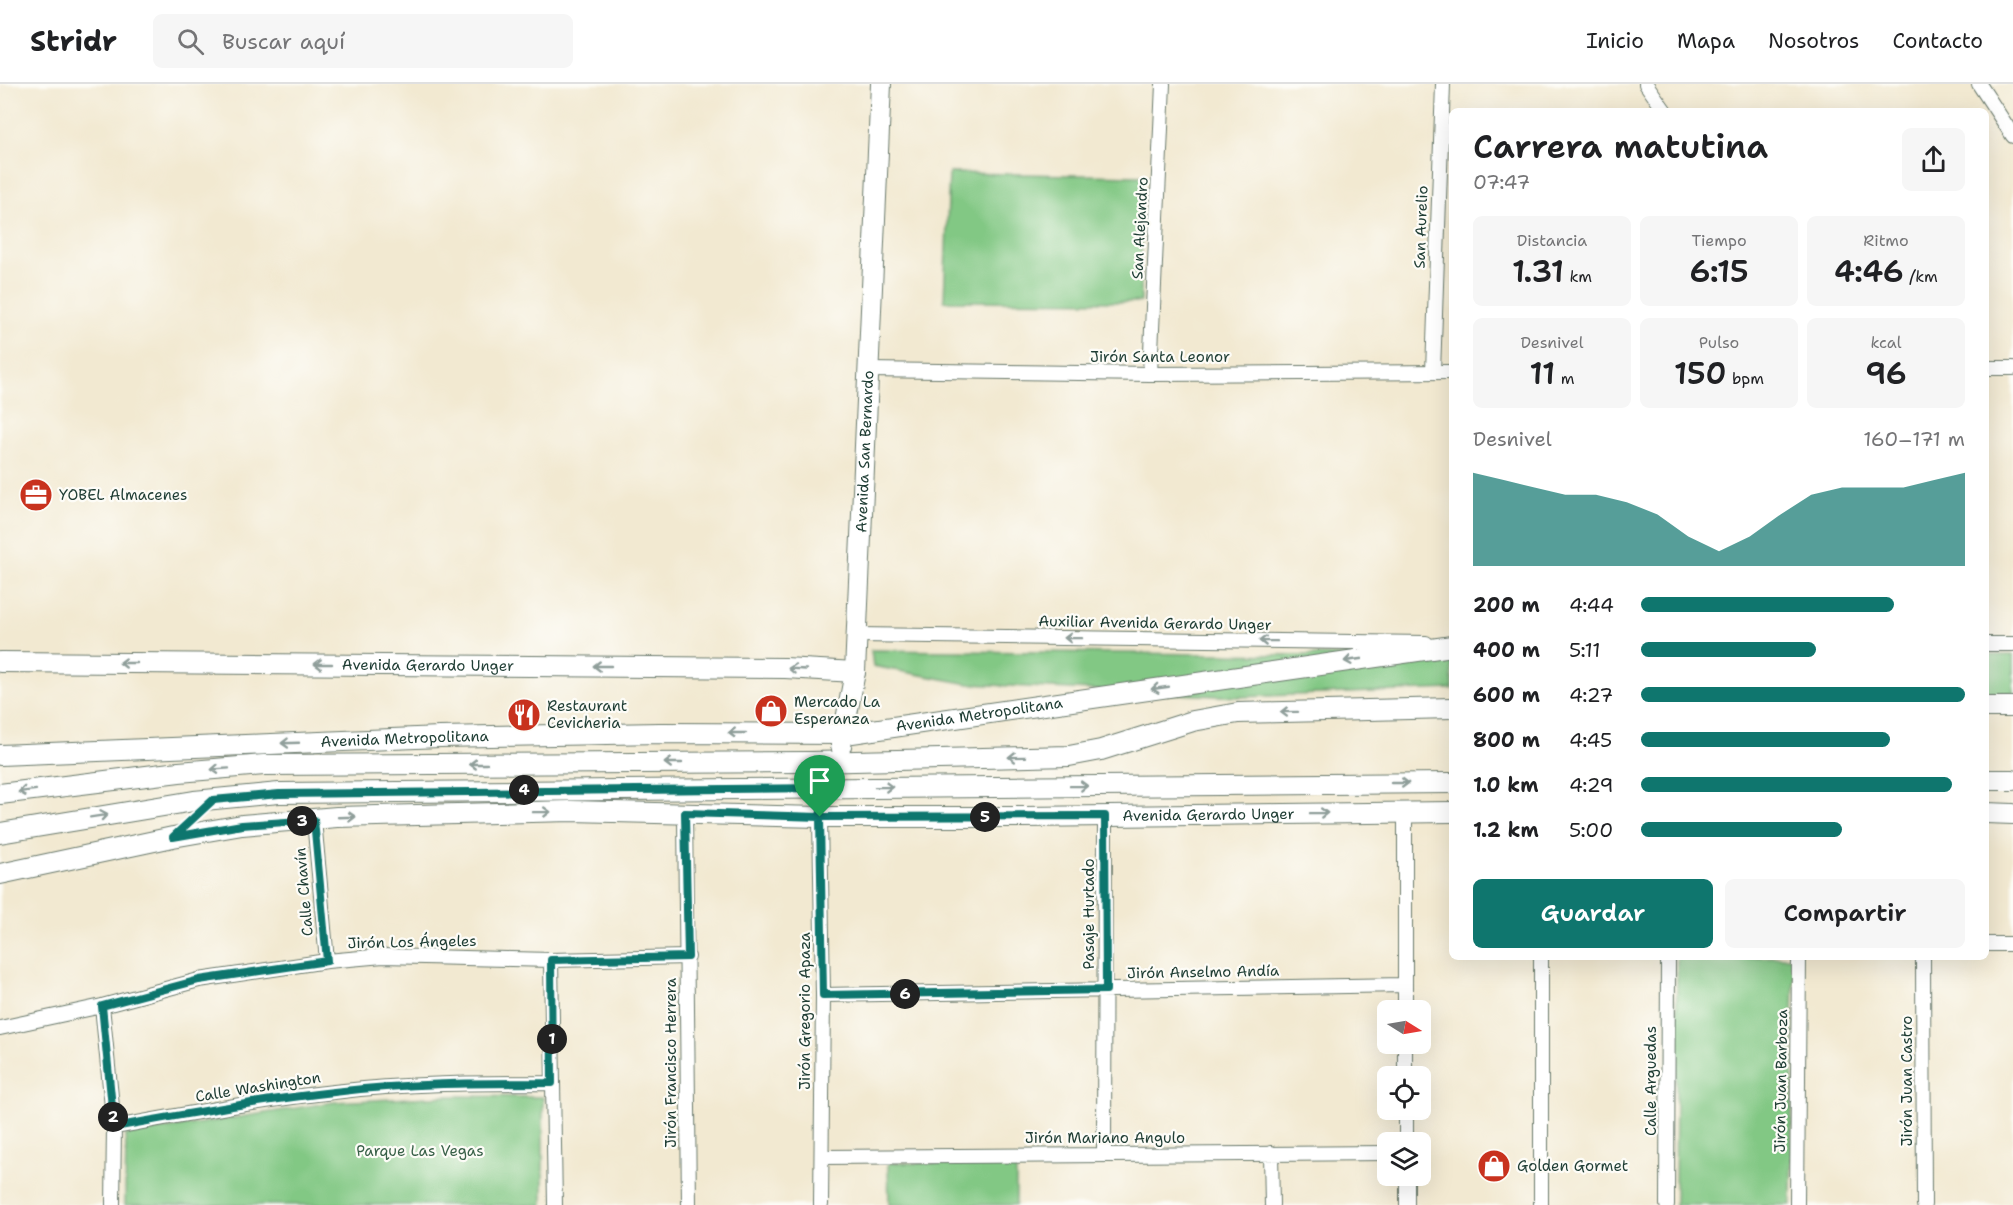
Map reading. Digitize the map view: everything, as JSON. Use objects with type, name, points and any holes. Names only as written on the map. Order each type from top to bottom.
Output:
[{"type":"street","name":"Avenida San Bernardo","points":[[820,817],[825,788],[837,761],[845,734],[855,672],[881,84]]},
{"type":"street","name":"San Alejandro","points":[[1150,374],[1163,84]]},
{"type":"street","name":"San Aurelio","points":[[1433,372],[1443,84]]},
{"type":"street","points":[[1646,84],[1663,108]]},
{"type":"street","points":[[1979,84],[2013,136]]},
{"type":"street","points":[[1989,368],[2013,368]]},
{"type":"street","name":"Jirón Santa Leonor","points":[[869,370],[1150,374],[1449,372]]},
{"type":"street","name":"Auxiliar Avenida Gerardo Unger","points":[[857,635],[1449,644]]},
{"type":"street","name":"Avenida Metropolitana","points":[[0,755],[440,737],[660,733],[845,734],[1449,644]]},
{"type":"street","points":[[1989,644],[2013,644]]},
{"type":"street","name":"Avenida Gerardo Unger","points":[[0,662],[764,668],[855,672]]},
{"type":"street","points":[[1989,707],[2013,707]]},
{"type":"street","points":[[837,761],[1068,756],[1101,750],[1192,721],[1238,713],[1449,708]]},
{"type":"street","name":"Avenida Metropolitana","points":[[0,794],[179,772],[264,765],[837,761]]},
{"type":"street","points":[[1989,780],[2013,780]]},
{"type":"street","name":"Avenida Gerardo Unger","points":[[825,788],[1449,783]]},
{"type":"street","points":[[0,833],[213,800],[290,793],[825,788]]},
{"type":"street","points":[[173,837],[213,800]]},
{"type":"street","points":[[0,874],[173,837],[242,825],[337,817],[571,811],[820,817]]},
{"type":"street","points":[[1404,1000],[1405,812]]},
{"type":"street","name":"Avenida Gerardo Unger","points":[[820,817],[1449,812]]},
{"type":"street","name":"Jirón Francisco Herrera","points":[[685,813],[689,1205]]},
{"type":"street","points":[[1989,813],[2013,814]]},
{"type":"street","name":"Pasaje Hurtado","points":[[1104,1155],[1105,816]]},
{"type":"street","name":"Jirón Gregorio Apaza","points":[[820,817],[823,995],[821,1205]]},
{"type":"street","name":"Calle Chavín","points":[[314,820],[327,961]]},
{"type":"street","points":[[1989,944],[2013,944]]},
{"type":"street","name":"Jirón Los Ángeles","points":[[0,1028],[102,1006],[199,980],[327,961],[383,956],[551,960],[688,957]]},
{"type":"street","points":[[551,960],[555,1205]]},
{"type":"street","points":[[1541,960],[1541,1205]]},
{"type":"street","name":"Calle Arguedas","points":[[1667,1205],[1668,960]]},
{"type":"street","name":"Jirón Juan Barboza","points":[[1797,1205],[1799,960]]},
{"type":"street","name":"Jirón Juan Castro","points":[[1923,960],[1924,1205]]},
{"type":"street","name":"Jirón Anselmo Andía","points":[[823,995],[1404,986]]},
{"type":"street","points":[[102,1006],[114,1127],[113,1205]]},
{"type":"street","name":"Calle Washington","points":[[114,1127],[337,1091],[454,1083],[552,1083]]},
{"type":"street","points":[[1271,1153],[1272,1205]]},
{"type":"street","name":"Jirón Mariano Angulo","points":[[822,1157],[1377,1153]]},
{"type":"street","points":[[1407,1186],[1407,1205]]},
{"type":"green space","points":[[949,173],[1142,176],[1141,302],[944,301]]},
{"type":"green space","points":[[871,650],[1449,657],[1449,689],[1240,697],[969,684],[873,666]]},
{"type":"green space","points":[[1989,655],[2013,655],[2013,693],[1989,693]]},
{"type":"green space","points":[[1677,960],[1794,960],[1791,1205],[1675,1205]]},
{"type":"green space","name":"Parque Las Vegas","points":[[450,1096],[543,1097],[543,1205],[125,1205],[126,1135],[334,1102]]},
{"type":"green space","points":[[888,1163],[1016,1164],[1016,1205],[889,1205]]},
{"type":"place","name":"YOBEL Almacenes","points":[[36,495]]},
{"type":"place","name":"Mercado La Esperanza","points":[[771,711]]},
{"type":"place","name":"Restaurant Cevicheria","points":[[524,715]]},
{"type":"place","name":"Golden Gormet","points":[[1494,1166]]},
{"type":"route","points":[[820,817],[685,813],[688,957],[551,960],[552,1083],[454,1083],[337,1091],[114,1127],[102,1006],[199,980],[327,961],[314,820],[242,825],[173,837],[213,800],[279,794],[424,791],[825,788],[820,817],[1105,816],[1106,990],[823,995],[820,817]]}]
